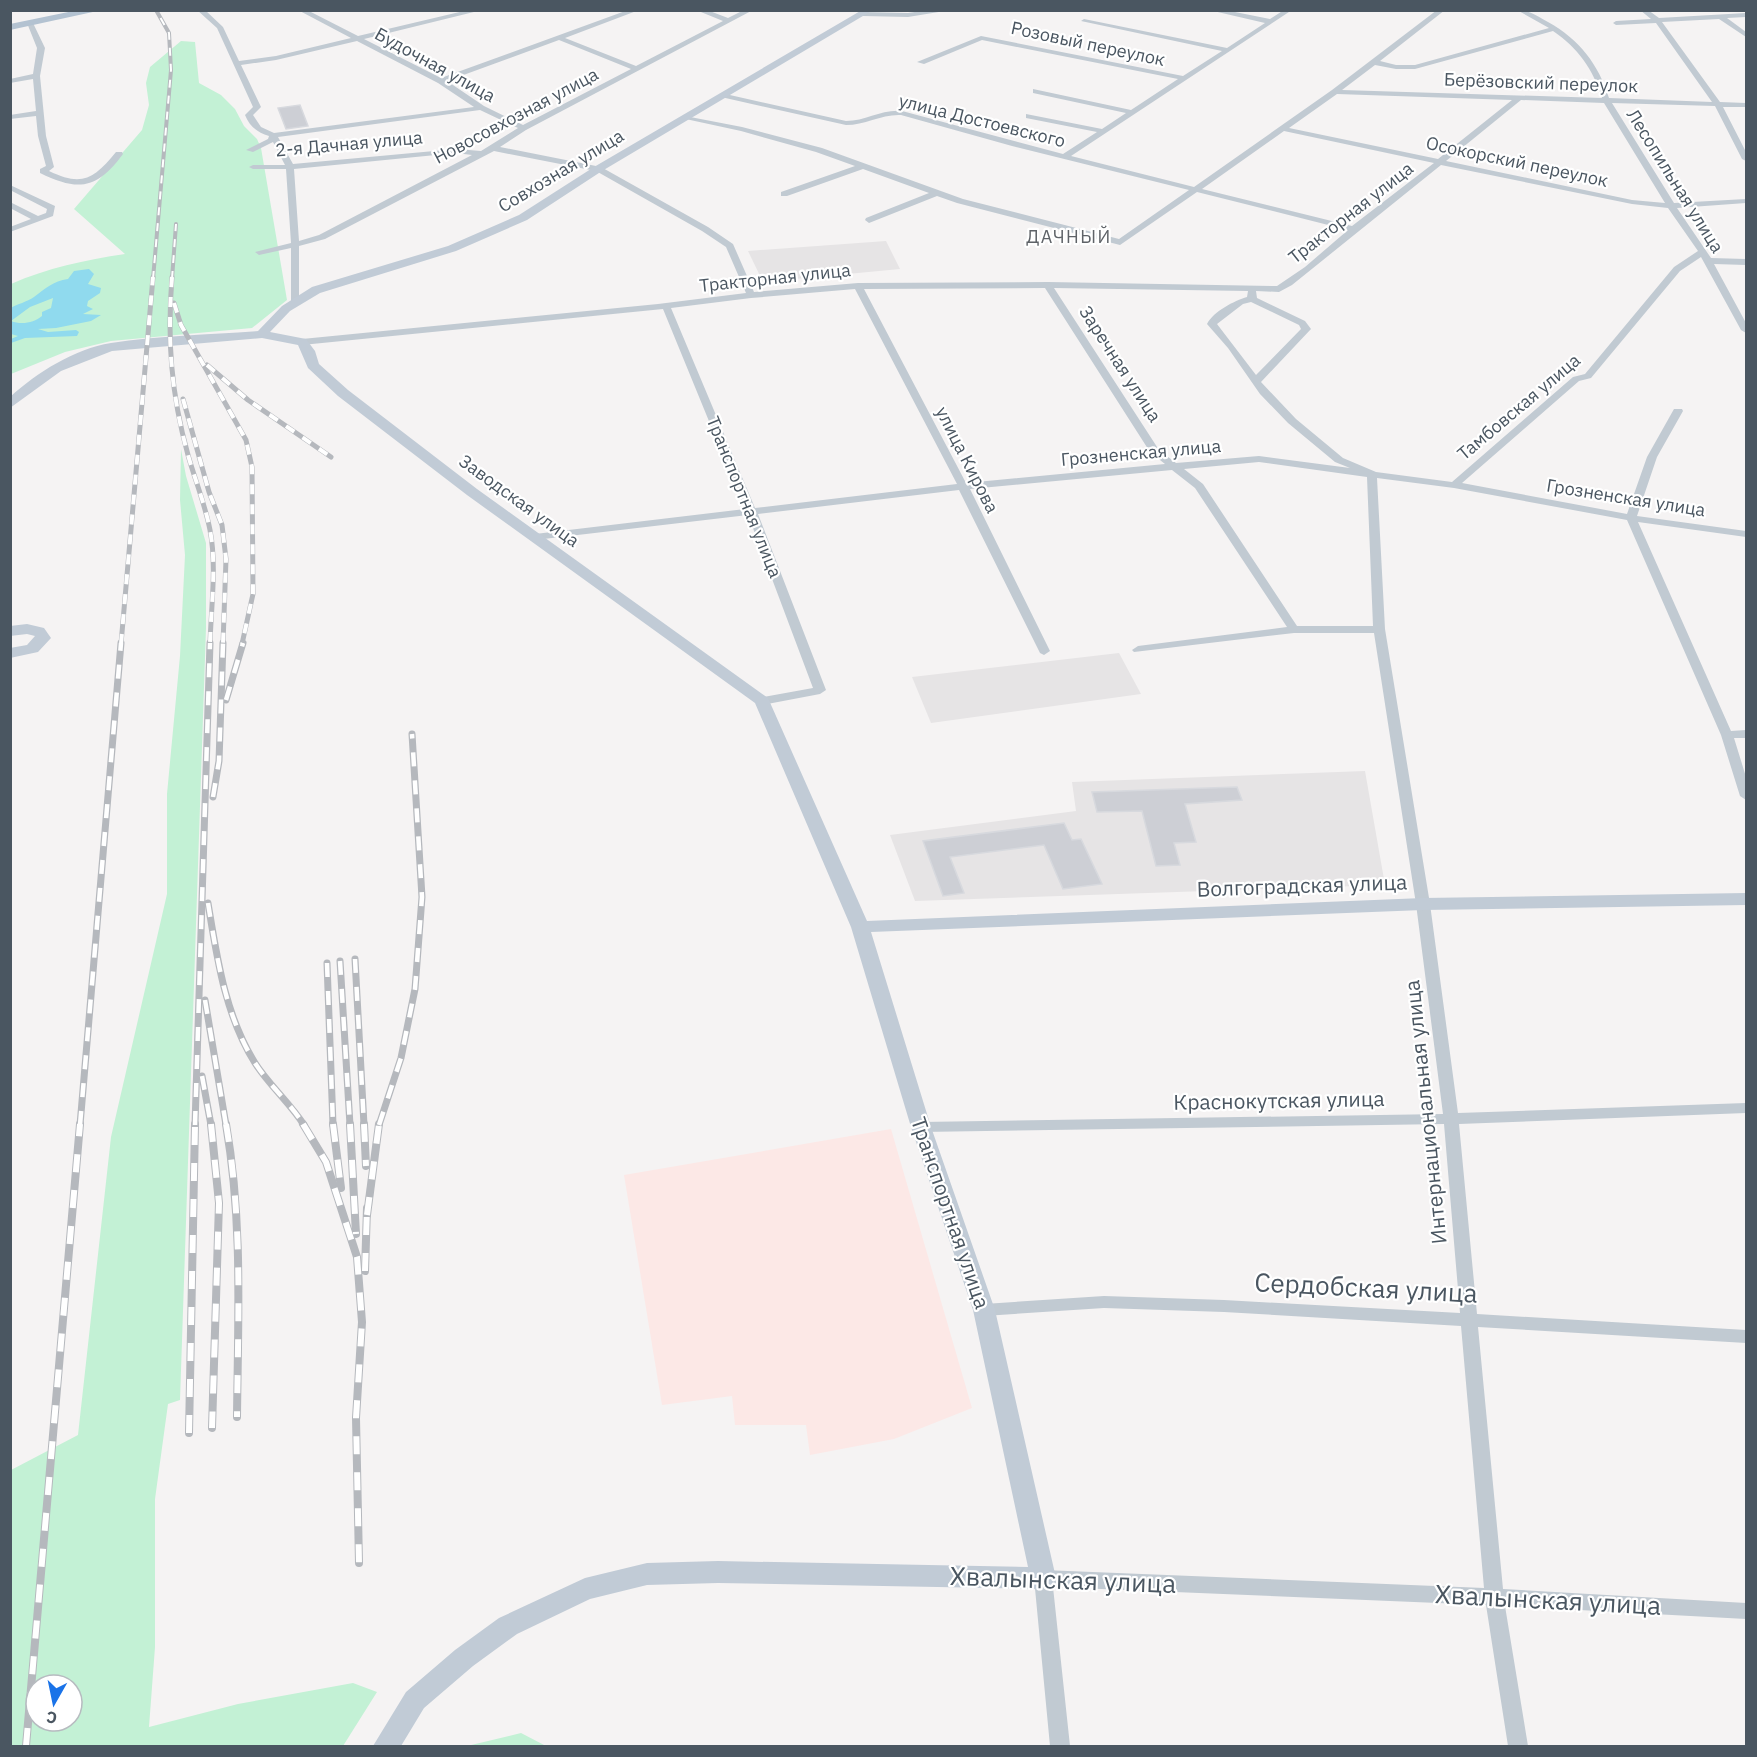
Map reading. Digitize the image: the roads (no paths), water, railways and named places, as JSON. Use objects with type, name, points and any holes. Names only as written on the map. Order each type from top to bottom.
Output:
[{"type":"main road","points":[[10,27],[97,10]]},
{"type":"street","points":[[200,10],[220,27],[238,63],[257,106],[249,115],[252,124],[259,130],[273,135],[480,108]]},
{"type":"street","name":"Будочная улица","points":[[301,10],[441,81],[480,108],[524,128]]},
{"type":"street","points":[[238,63],[276,58],[479,10]]},
{"type":"street","points":[[441,81],[636,10]]},
{"type":"street","points":[[699,10],[729,21]]},
{"type":"street","name":"Новосовхозная улица","points":[[259,252],[322,237],[483,153],[496,149],[503,140],[524,128],[750,10]]},
{"type":"street","points":[[866,12],[908,15],[948,10]]},
{"type":"street","points":[[1212,10],[1272,21]]},
{"type":"street","points":[[1064,158],[1130,112],[1289,10]]},
{"type":"street","points":[[685,118],[753,132],[819,150],[936,193],[1026,219],[1120,242],[1335,92],[1442,10]]},
{"type":"street","name":"Лесопильная улица","points":[[1520,10],[1581,48],[1602,80],[1606,100],[1671,206],[1707,259],[1746,330]]},
{"type":"street","points":[[1643,10],[1658,21],[1718,105],[1746,159]]},
{"type":"street","name":"Совхозная улица","points":[[262,334],[279,313],[294,300],[316,290],[496,230],[567,191],[598,169],[866,12]]},
{"type":"street","points":[[1616,23],[1746,15]]},
{"type":"street","points":[[1721,17],[1746,35]]},
{"type":"street","points":[[1084,21],[1228,50]]},
{"type":"street","points":[[30,23],[40,48],[40,62],[36,76],[39,113],[50,167],[43,171],[71,183],[101,175],[119,154]]},
{"type":"street","points":[[1374,62],[1396,67],[1415,67],[1553,29]]},
{"type":"street","points":[[559,38],[638,69]]},
{"type":"street","name":"Розовый переулок","points":[[921,62],[981,38],[1182,78]]},
{"type":"street","points":[[10,81],[36,76]]},
{"type":"street","points":[[1036,91],[1130,112]]},
{"type":"street","name":"Берёзовский переулок","points":[[1335,92],[1746,105]]},
{"type":"street","name":"улица Достоевского","points":[[724,95],[846,123],[860,123],[885,113],[896,112],[1064,158],[1198,189],[1354,230]]},
{"type":"street","name":"Тракторная улица","points":[[302,342],[858,286],[1048,285],[1252,294],[1279,289],[1441,164],[1519,98]]},
{"type":"street","points":[[10,117],[39,113]]},
{"type":"street","points":[[1029,116],[1103,131]]},
{"type":"street","name":"Осокорский переулок","points":[[1283,129],[1441,164],[1632,202],[1671,206],[1746,201]]},
{"type":"street","points":[[250,150],[272,140],[273,135]]},
{"type":"street","points":[[273,135],[290,167],[296,245],[294,300]]},
{"type":"street","points":[[496,149],[598,169],[730,246],[751,295]]},
{"type":"street","name":"2-я Дачная улица","points":[[253,167],[290,167],[456,151],[483,153]]},
{"type":"street","points":[[784,194],[861,166]]},
{"type":"street","points":[[10,187],[52,208],[50,214],[10,230]]},
{"type":"street","points":[[869,219],[936,193]]},
{"type":"street","points":[[10,204],[38,219]]},
{"type":"street","points":[[1707,259],[1746,262]]},
{"type":"street","name":"Тамбовская улица","points":[[1454,485],[1576,379],[1588,376],[1677,269],[1683,265],[1707,259]]},
{"type":"street","name":"Заречная улица","points":[[1048,285],[1155,452],[1199,486],[1294,630]]},
{"type":"street","name":"улица Кирова","points":[[858,286],[963,486],[1044,651]]},
{"type":"street","points":[[1252,294],[1302,323],[1306,329],[1256,381]]},
{"type":"street","name":"Тракторная улица","points":[[1252,294],[1214,320],[1212,324],[1263,392],[1315,441],[1340,460],[1372,473]]},
{"type":"street","name":"Транспортная улица","points":[[666,306],[751,510],[820,690],[762,701],[860,927],[921,1127],[984,1310],[1043,1578],[1060,1746]]},
{"type":"street","points":[[10,404],[44,376],[66,362],[88,353],[131,345],[262,334],[302,342]]},
{"type":"street","name":"Заводская улица","points":[[302,342],[309,351],[313,365],[336,387],[472,492],[762,701]]},
{"type":"street","points":[[1678,411],[1652,457],[1631,518],[1727,735],[1746,796]]},
{"type":"street","name":"Грозненская улица","points":[[535,537],[963,486],[1259,459],[1454,485],[1631,518],[1746,534]]},
{"type":"street","name":"Интернациональная улица","points":[[1372,473],[1379,629],[1423,904],[1451,1119],[1494,1597],[1518,1746]]},
{"type":"street","points":[[1138,650],[1294,630],[1379,629]]},
{"type":"street","points":[[10,631],[35,630],[39,631],[43,638],[32,649],[10,653]]},
{"type":"street","points":[[1727,735],[1746,734]]},
{"type":"street","name":"Волгоградская улица","points":[[860,927],[1423,904],[1746,899]]},
{"type":"street","name":"Краснокутская улица","points":[[921,1127],[1451,1119],[1746,1108]]},
{"type":"street","name":"Сердобская улица","points":[[984,1310],[1104,1302],[1224,1306],[1746,1336]]},
{"type":"street","name":"Хвалынская улица","points":[[386,1746],[415,1700],[464,1658],[508,1626],[585,1589],[647,1574],[718,1572],[1043,1578],[1494,1597],[1746,1611]]},
{"type":"water","points":[[89,269],[94,274],[88,284],[101,288],[100,293],[88,301],[87,306],[93,309],[83,314],[101,315],[91,321],[38,329],[48,332],[76,330],[79,332],[77,336],[25,338],[11,343],[11,339],[18,336],[11,334],[11,321],[11,308],[31,299],[54,283],[68,279],[74,271]],"holes":[[[53,298],[51,308],[42,312],[39,318],[23,323],[11,321],[30,307]]]},
{"type":"railway","points":[[153,279],[171,70],[169,33],[156,10]]},
{"type":"railway","points":[[172,279],[176,224]]},
{"type":"railway","points":[[121,644],[153,277]]},
{"type":"railway","points":[[172,277],[170,344],[174,388],[182,432],[212,544],[210,644]]},
{"type":"railway","points":[[174,303],[181,325],[246,440],[252,467],[253,594],[242,644]]},
{"type":"railway","points":[[207,365],[248,400],[331,457]]},
{"type":"railway","points":[[183,399],[209,492],[222,525],[226,559],[223,644]]},
{"type":"railway","points":[[80,1125],[121,643]]},
{"type":"railway","points":[[195,1125],[210,643]]},
{"type":"railway","points":[[213,797],[219,761],[223,643]]},
{"type":"railway","points":[[226,700],[243,643]]},
{"type":"railway","points":[[379,1125],[401,1058],[415,989],[422,897],[412,734]]},
{"type":"railway","points":[[208,903],[224,986],[236,1025],[255,1063],[304,1125]]},
{"type":"railway","points":[[355,959],[364,1125]]},
{"type":"railway","points":[[340,961],[350,1125]]},
{"type":"railway","points":[[327,963],[333,1125]]},
{"type":"railway","points":[[205,1000],[226,1125]]},
{"type":"railway","points":[[202,1076],[211,1125]]},
{"type":"railway","points":[[26,1746],[80,1124]]},
{"type":"railway","points":[[189,1433],[195,1124]]},
{"type":"railway","points":[[211,1124],[219,1203],[212,1428]]},
{"type":"railway","points":[[226,1124],[237,1234],[237,1417]]},
{"type":"railway","points":[[303,1124],[326,1162],[357,1257],[362,1322],[356,1418],[359,1563]]},
{"type":"railway","points":[[333,1124],[341,1188]]},
{"type":"railway","points":[[350,1124],[356,1234]]},
{"type":"railway","points":[[364,1124],[366,1166]]},
{"type":"railway","points":[[367,1215],[379,1124]]},
{"type":"railway","points":[[365,1271],[367,1208]]},
{"type":"district","name":"ДАЧНЫЙ","points":[[1069,237]]}]
